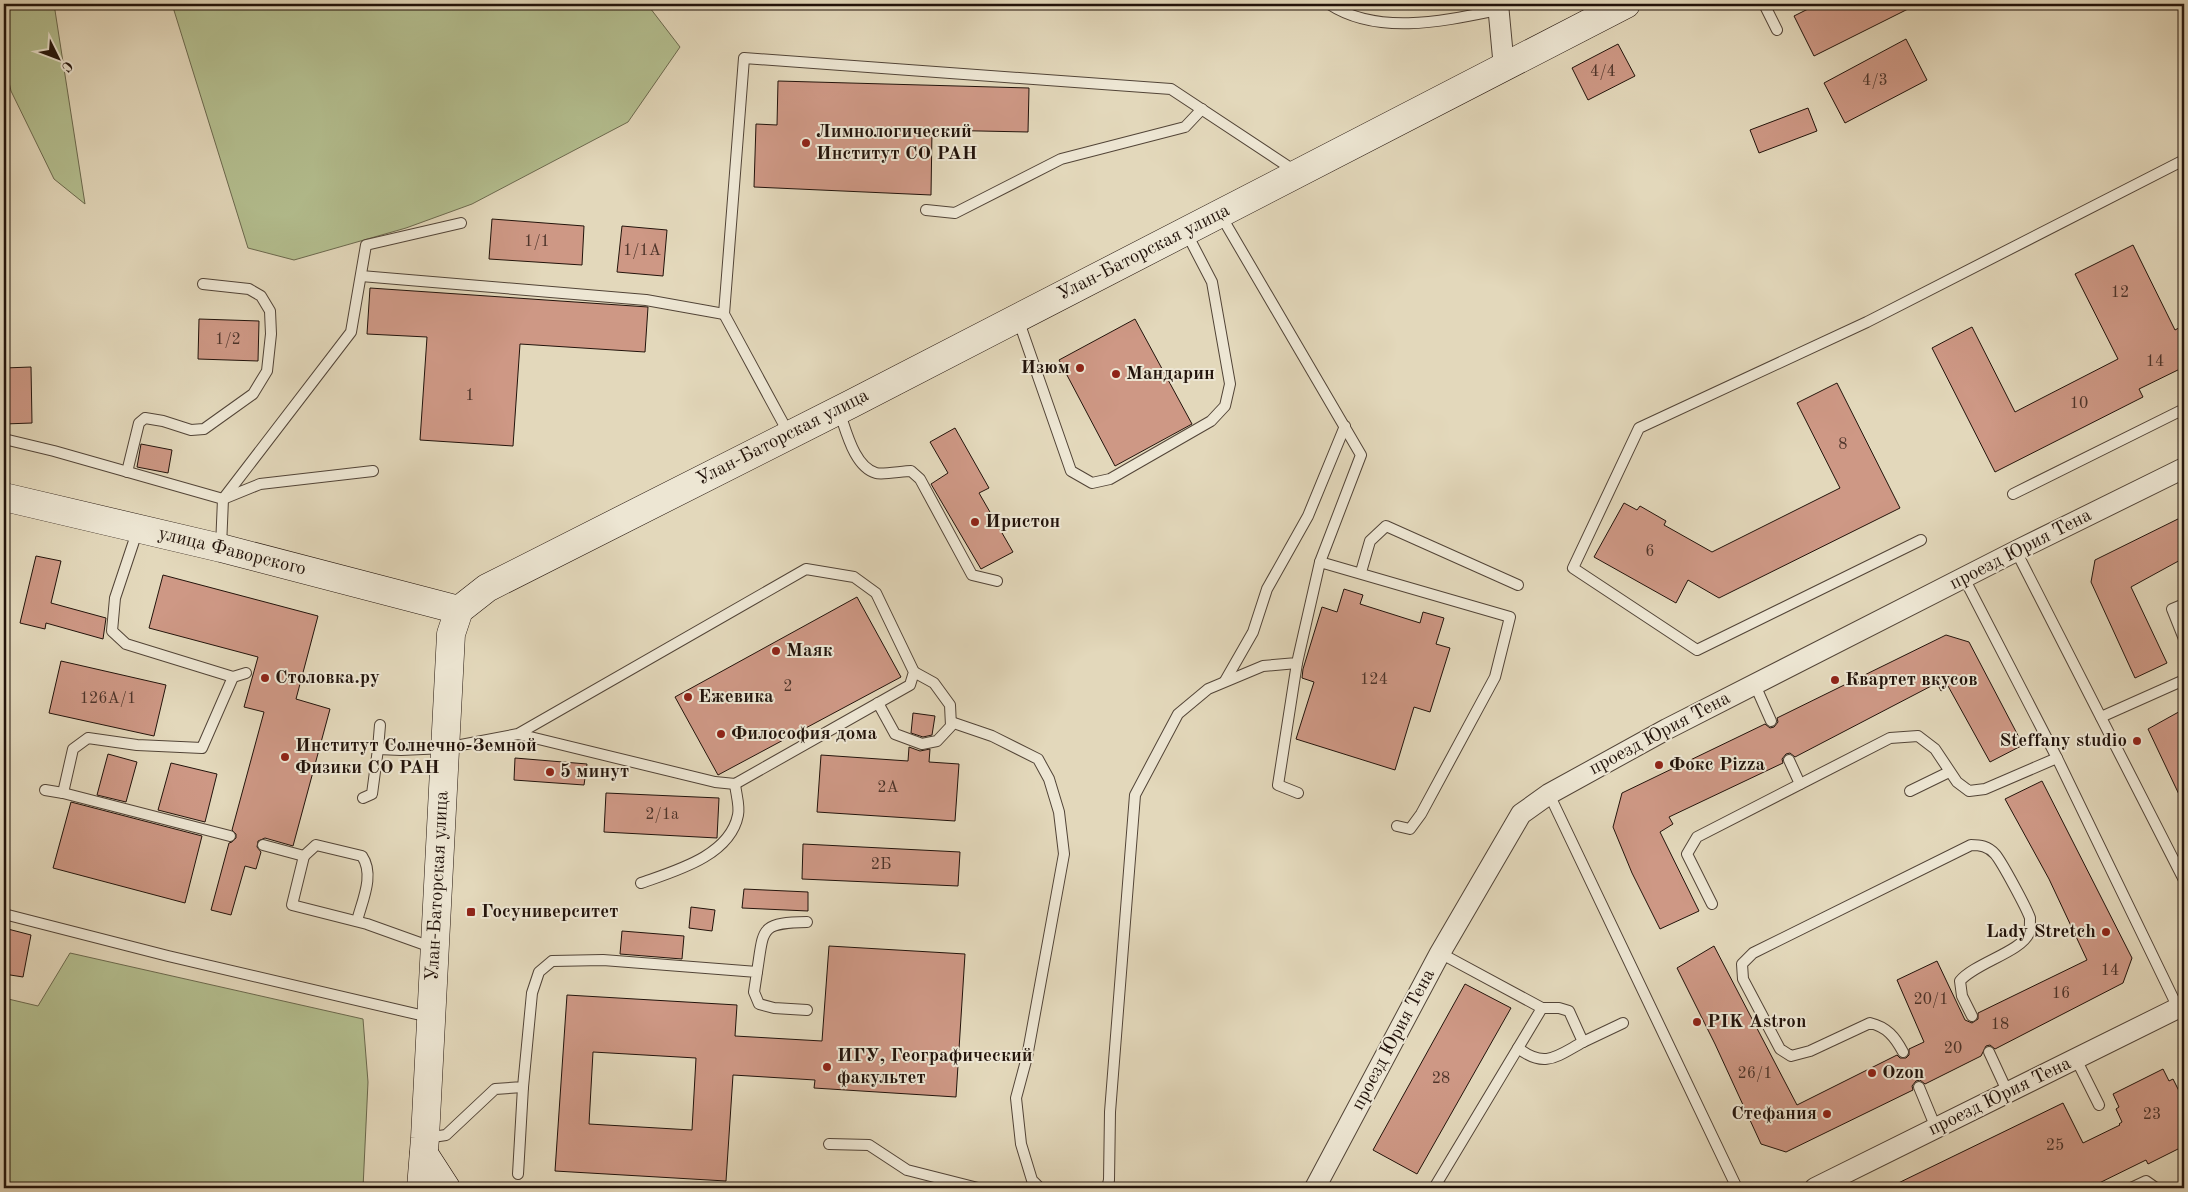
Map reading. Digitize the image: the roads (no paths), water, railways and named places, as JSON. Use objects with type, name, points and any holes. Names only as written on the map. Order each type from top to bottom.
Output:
[{"type":"street","name":"Улан-Баторская улица","points":[[421,1188],[425,1146],[430,1017],[451,634],[459,610],[487,588],[790,435],[1626,4]]},
{"type":"street","points":[[1498,7],[1504,68]]},
{"type":"street","name":"проезд Юрия Тена","points":[[1316,1188],[1440,953],[1521,814],[1549,794],[1626,750],[2016,551],[2184,468]]},
{"type":"street","name":"улица Фаворского","points":[[4,497],[221,548],[459,610]]},
{"type":"street","name":"проезд Юрия Тена","points":[[1818,1188],[2181,1006]]},
{"type":"street","points":[[425,1146],[446,1188]]},
{"type":"lane","points":[[1329,4],[1345,14],[1365,21],[1400,22],[1446,20],[1498,7]]},
{"type":"lane","points":[[1764,4],[1777,30]]},
{"type":"lane","points":[[790,435],[724,314],[744,58],[1172,89],[1298,173]]},
{"type":"lane","points":[[926,210],[955,213],[1062,160],[1185,127],[1202,109]]},
{"type":"lane","points":[[1921,540],[1698,650],[1573,568],[1639,428],[1867,322],[2184,160]]},
{"type":"lane","points":[[1220,214],[1361,455],[1320,562],[1297,663],[1278,785],[1298,793]]},
{"type":"lane","points":[[221,548],[223,499],[351,332],[366,245],[461,223]]},
{"type":"lane","points":[[1018,318],[1071,471],[1092,483],[1110,479],[1211,422],[1224,406],[1230,384],[1212,282],[1186,231]]},
{"type":"lane","points":[[361,276],[646,300],[724,314]]},
{"type":"lane","points":[[128,472],[139,422],[145,418],[163,421],[191,430],[204,429],[253,394],[267,371],[271,334],[270,310],[261,296],[249,289],[204,284]]},
{"type":"lane","points":[[2013,494],[2184,409]]},
{"type":"lane","points":[[838,410],[854,452],[864,465],[876,474],[911,471],[916,474],[920,478],[972,575],[997,581]]},
{"type":"lane","points":[[1225,681],[1253,632],[1267,589],[1308,516],[1345,426]]},
{"type":"lane","points":[[4,440],[54,451],[223,499],[260,484],[373,471]]},
{"type":"lane","points":[[1361,572],[1370,541],[1386,526],[1518,585]]},
{"type":"lane","points":[[138,528],[115,598],[112,631],[126,644],[233,677],[246,673]]},
{"type":"lane","points":[[2016,551],[2184,880]]},
{"type":"lane","points":[[1320,562],[1361,572],[1510,617],[1495,677],[1421,814],[1410,829],[1397,826]]},
{"type":"lane","points":[[378,749],[445,748],[518,734],[806,569],[854,577],[876,593],[914,672],[934,682],[950,705],[951,726],[937,741],[922,744],[895,734],[878,703]]},
{"type":"lane","points":[[1964,578],[2181,1006]]},
{"type":"lane","points":[[2184,604],[2172,609],[2184,639]]},
{"type":"lane","points":[[1107,1188],[1110,1180],[1110,1112],[1135,795],[1178,714],[1208,689],[1263,666],[1297,663]]},
{"type":"lane","points":[[518,734],[715,782],[735,784],[910,685],[914,672]]},
{"type":"lane","points":[[63,793],[73,749],[88,738],[137,745],[202,748],[233,677]]},
{"type":"lane","points":[[2101,717],[2184,680]]},
{"type":"lane","points":[[1755,685],[1771,721]]},
{"type":"lane","points":[[951,722],[992,736],[1038,759],[1049,779],[1059,812],[1064,854],[1027,1057],[1016,1098],[1021,1144],[1032,1180],[1040,1188]]},
{"type":"lane","points":[[363,798],[372,794],[380,725]]},
{"type":"lane","points":[[1712,904],[1687,854],[1697,837],[1890,738],[1918,736],[1935,749],[1949,772],[1968,792],[1985,789],[2056,758]]},
{"type":"lane","points":[[1789,760],[1800,784]]},
{"type":"lane","points":[[1910,790],[1949,772]]},
{"type":"lane","points":[[641,883],[686,868],[723,844],[733,829],[738,814],[735,784]]},
{"type":"lane","points":[[45,790],[230,836]]},
{"type":"lane","points":[[1549,794],[1737,1188]]},
{"type":"lane","points":[[263,845],[304,856]]},
{"type":"lane","points":[[357,921],[369,878],[368,864],[362,856],[316,845],[304,856],[292,905],[357,921],[434,948]]},
{"type":"lane","points":[[1903,1052],[1896,1040],[1886,1029],[1870,1023],[1810,1051],[1791,1056],[1780,1049],[1743,979],[1742,964],[1753,953],[1971,845],[1982,845],[1994,853],[2007,874],[2030,918],[2030,933],[2022,943],[1973,970],[1960,981],[1962,996],[1972,1016]]},
{"type":"lane","points":[[4,914],[168,956],[430,1017]]},
{"type":"lane","points":[[807,922],[780,923],[768,927],[762,938],[754,992],[759,1004],[774,1008],[807,1010]]},
{"type":"lane","points":[[1440,953],[1542,1008],[1559,1008],[1569,1012],[1583,1042]]},
{"type":"lane","points":[[518,1174],[523,1087],[532,994],[539,972],[552,961],[603,960],[756,972]]},
{"type":"lane","points":[[1434,1188],[1542,1008]]},
{"type":"lane","points":[[1518,1048],[1530,1057],[1541,1060],[1556,1057],[1622,1023]]},
{"type":"lane","points":[[1989,1052],[2008,1093]]},
{"type":"lane","points":[[2076,1059],[2099,1106]]},
{"type":"lane","points":[[1919,1086],[1936,1128]]},
{"type":"lane","points":[[425,1146],[446,1135],[495,1089],[523,1087]]},
{"type":"lane","points":[[829,1144],[870,1145],[907,1170],[978,1188]]},
{"type":"lane","points":[[2131,1188],[2146,1181],[2156,1188]]},
{"type":"place","name":"Лимнологический Институт СО РАН","points":[[806,143]]},
{"type":"place","name":"Изюм","points":[[1080,368]]},
{"type":"place","name":"Мандарин","points":[[1116,374]]},
{"type":"place","name":"Иристон","points":[[975,522]]},
{"type":"place","name":"Маяк","points":[[776,651]]},
{"type":"place","name":"Столовка.ру","points":[[265,678]]},
{"type":"place","name":"Квартет вкусов","points":[[1835,680]]},
{"type":"place","name":"Ежевика","points":[[688,697]]},
{"type":"place","name":"Философия дома","points":[[721,734]]},
{"type":"place","name":"Steffany studio","points":[[2137,741]]},
{"type":"place","name":"Институт Солнечно-Земной Физики СО РАН","points":[[285,757]]},
{"type":"place","name":"Фокс Pizza","points":[[1659,765]]},
{"type":"place","name":"5 минут","points":[[550,772]]},
{"type":"place","name":"Госуниверситет","points":[[471,912]]},
{"type":"place","name":"Lady Stretch","points":[[2106,932]]},
{"type":"place","name":"PIK Astron","points":[[1697,1022]]},
{"type":"place","name":"ИГУ, Географический факультет","points":[[827,1067]]},
{"type":"place","name":"Ozon","points":[[1872,1073]]},
{"type":"place","name":"Стефания","points":[[1827,1114]]}]
